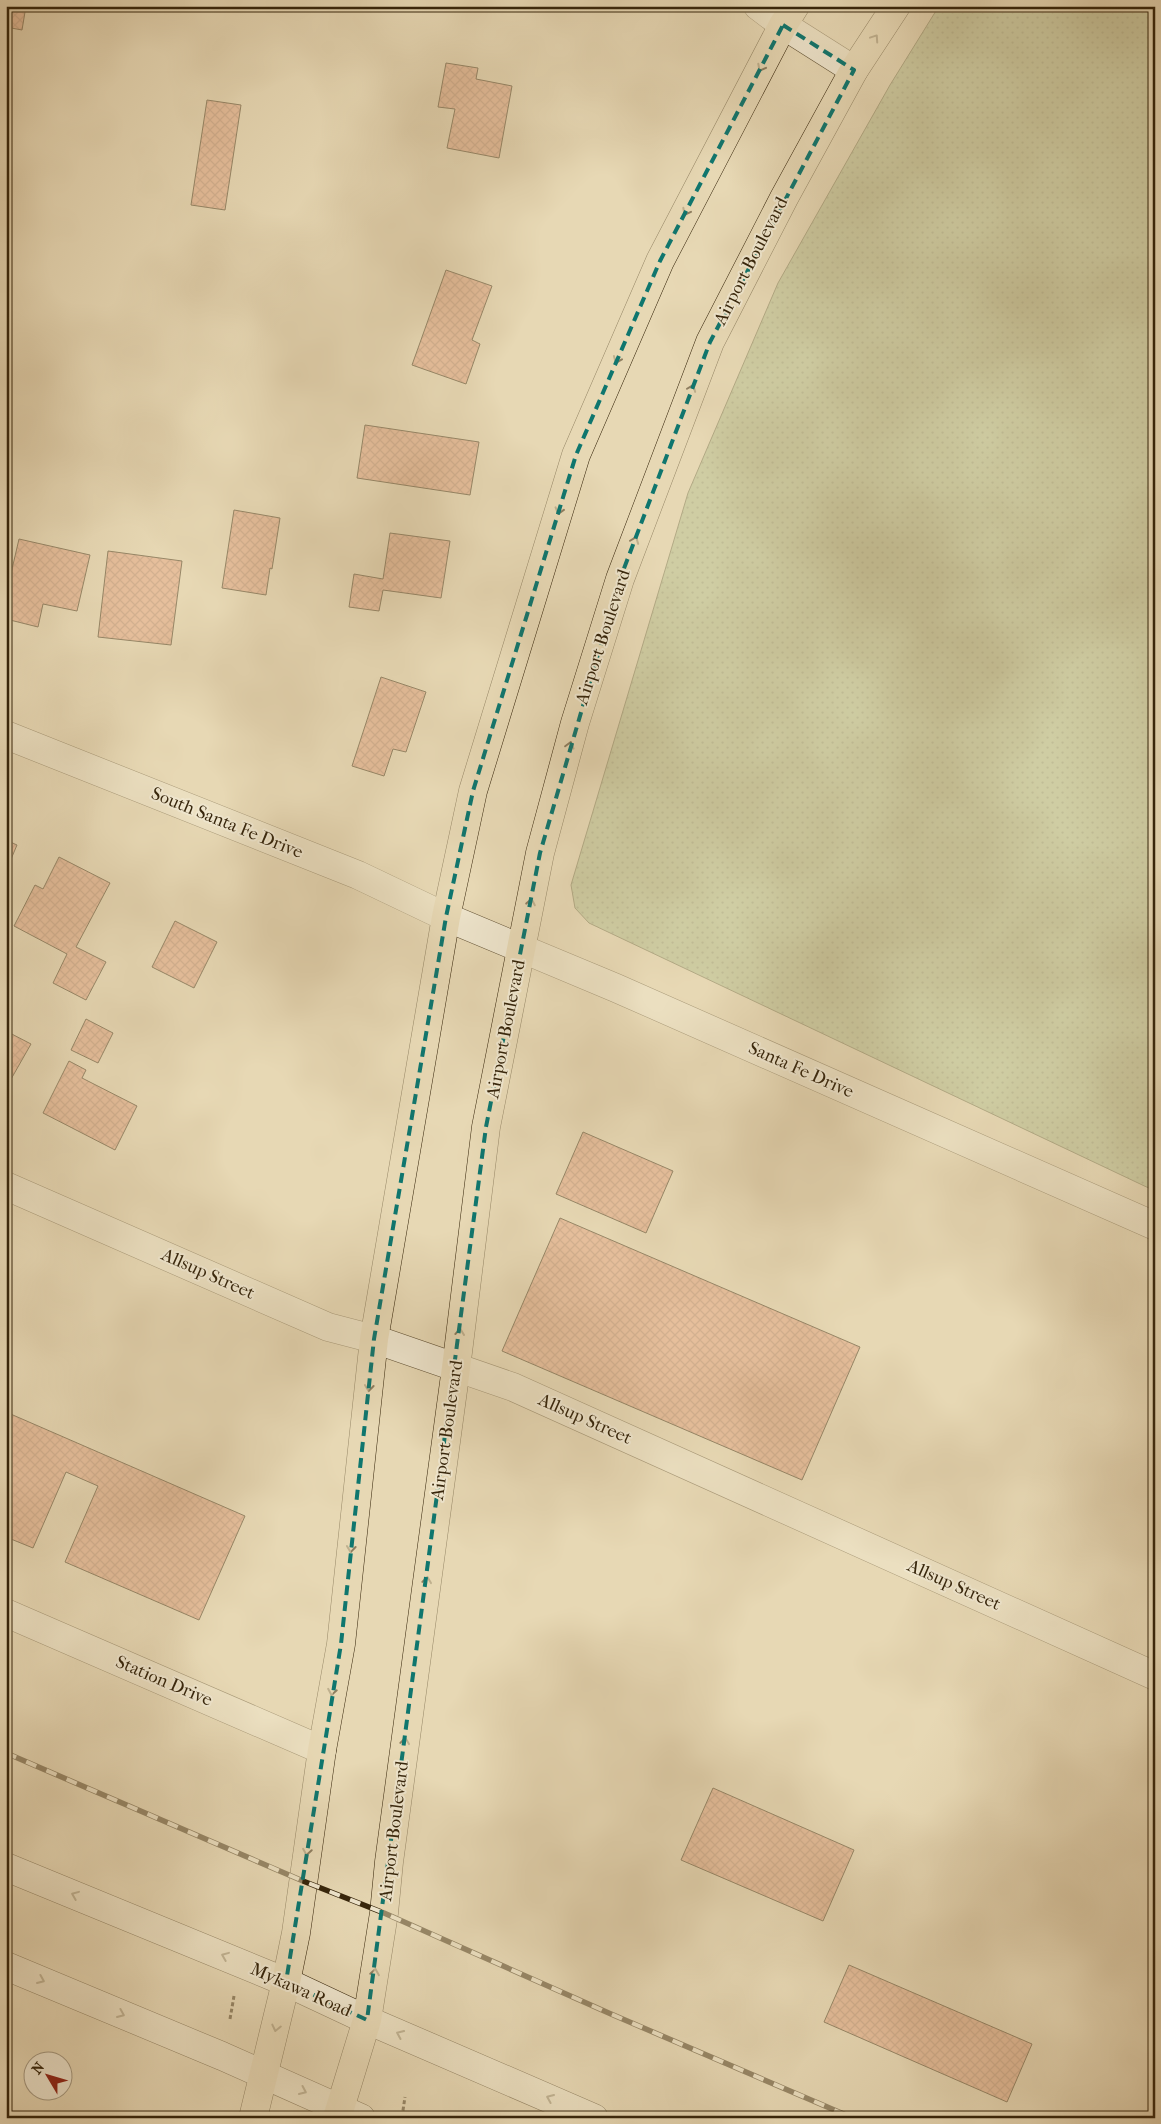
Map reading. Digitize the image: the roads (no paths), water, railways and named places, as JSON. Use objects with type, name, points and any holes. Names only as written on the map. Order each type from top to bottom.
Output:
[{"type":"main road","name":"Airport Boulevard","points":[[346,2115],[367,2020],[384,1913],[390,1852],[456,1368],[486,1127],[540,853],[575,723],[623,570],[710,342],[784,198],[854,70],[896,6]]},
{"type":"main road","points":[[253,2118],[265,2074],[296,1933],[322,1750],[340,1644],[374,1339],[446,917],[473,792],[576,455],[660,260],[789,16]]},
{"type":"street","points":[[758,6],[789,16],[854,70]]},
{"type":"street","name":"South Santa Fe Drive","points":[[6,735],[358,875],[446,917]]},
{"type":"street","name":"Santa Fe Drive","points":[[446,917],[616,988],[1155,1226]]},
{"type":"street","name":"Allsup Street","points":[[6,1186],[328,1326],[374,1339],[513,1386],[1155,1676]]},
{"type":"street","name":"Station Drive","points":[[6,1613],[322,1750]]},
{"type":"street","name":"Mykawa Road","points":[[6,1867],[286,1982],[367,2020],[594,2118]]},
{"type":"street","points":[[6,1966],[265,2074],[346,2115]]},
{"type":"railway","points":[[6,1753],[303,1881],[384,1913],[611,2014],[853,2118]]}]
